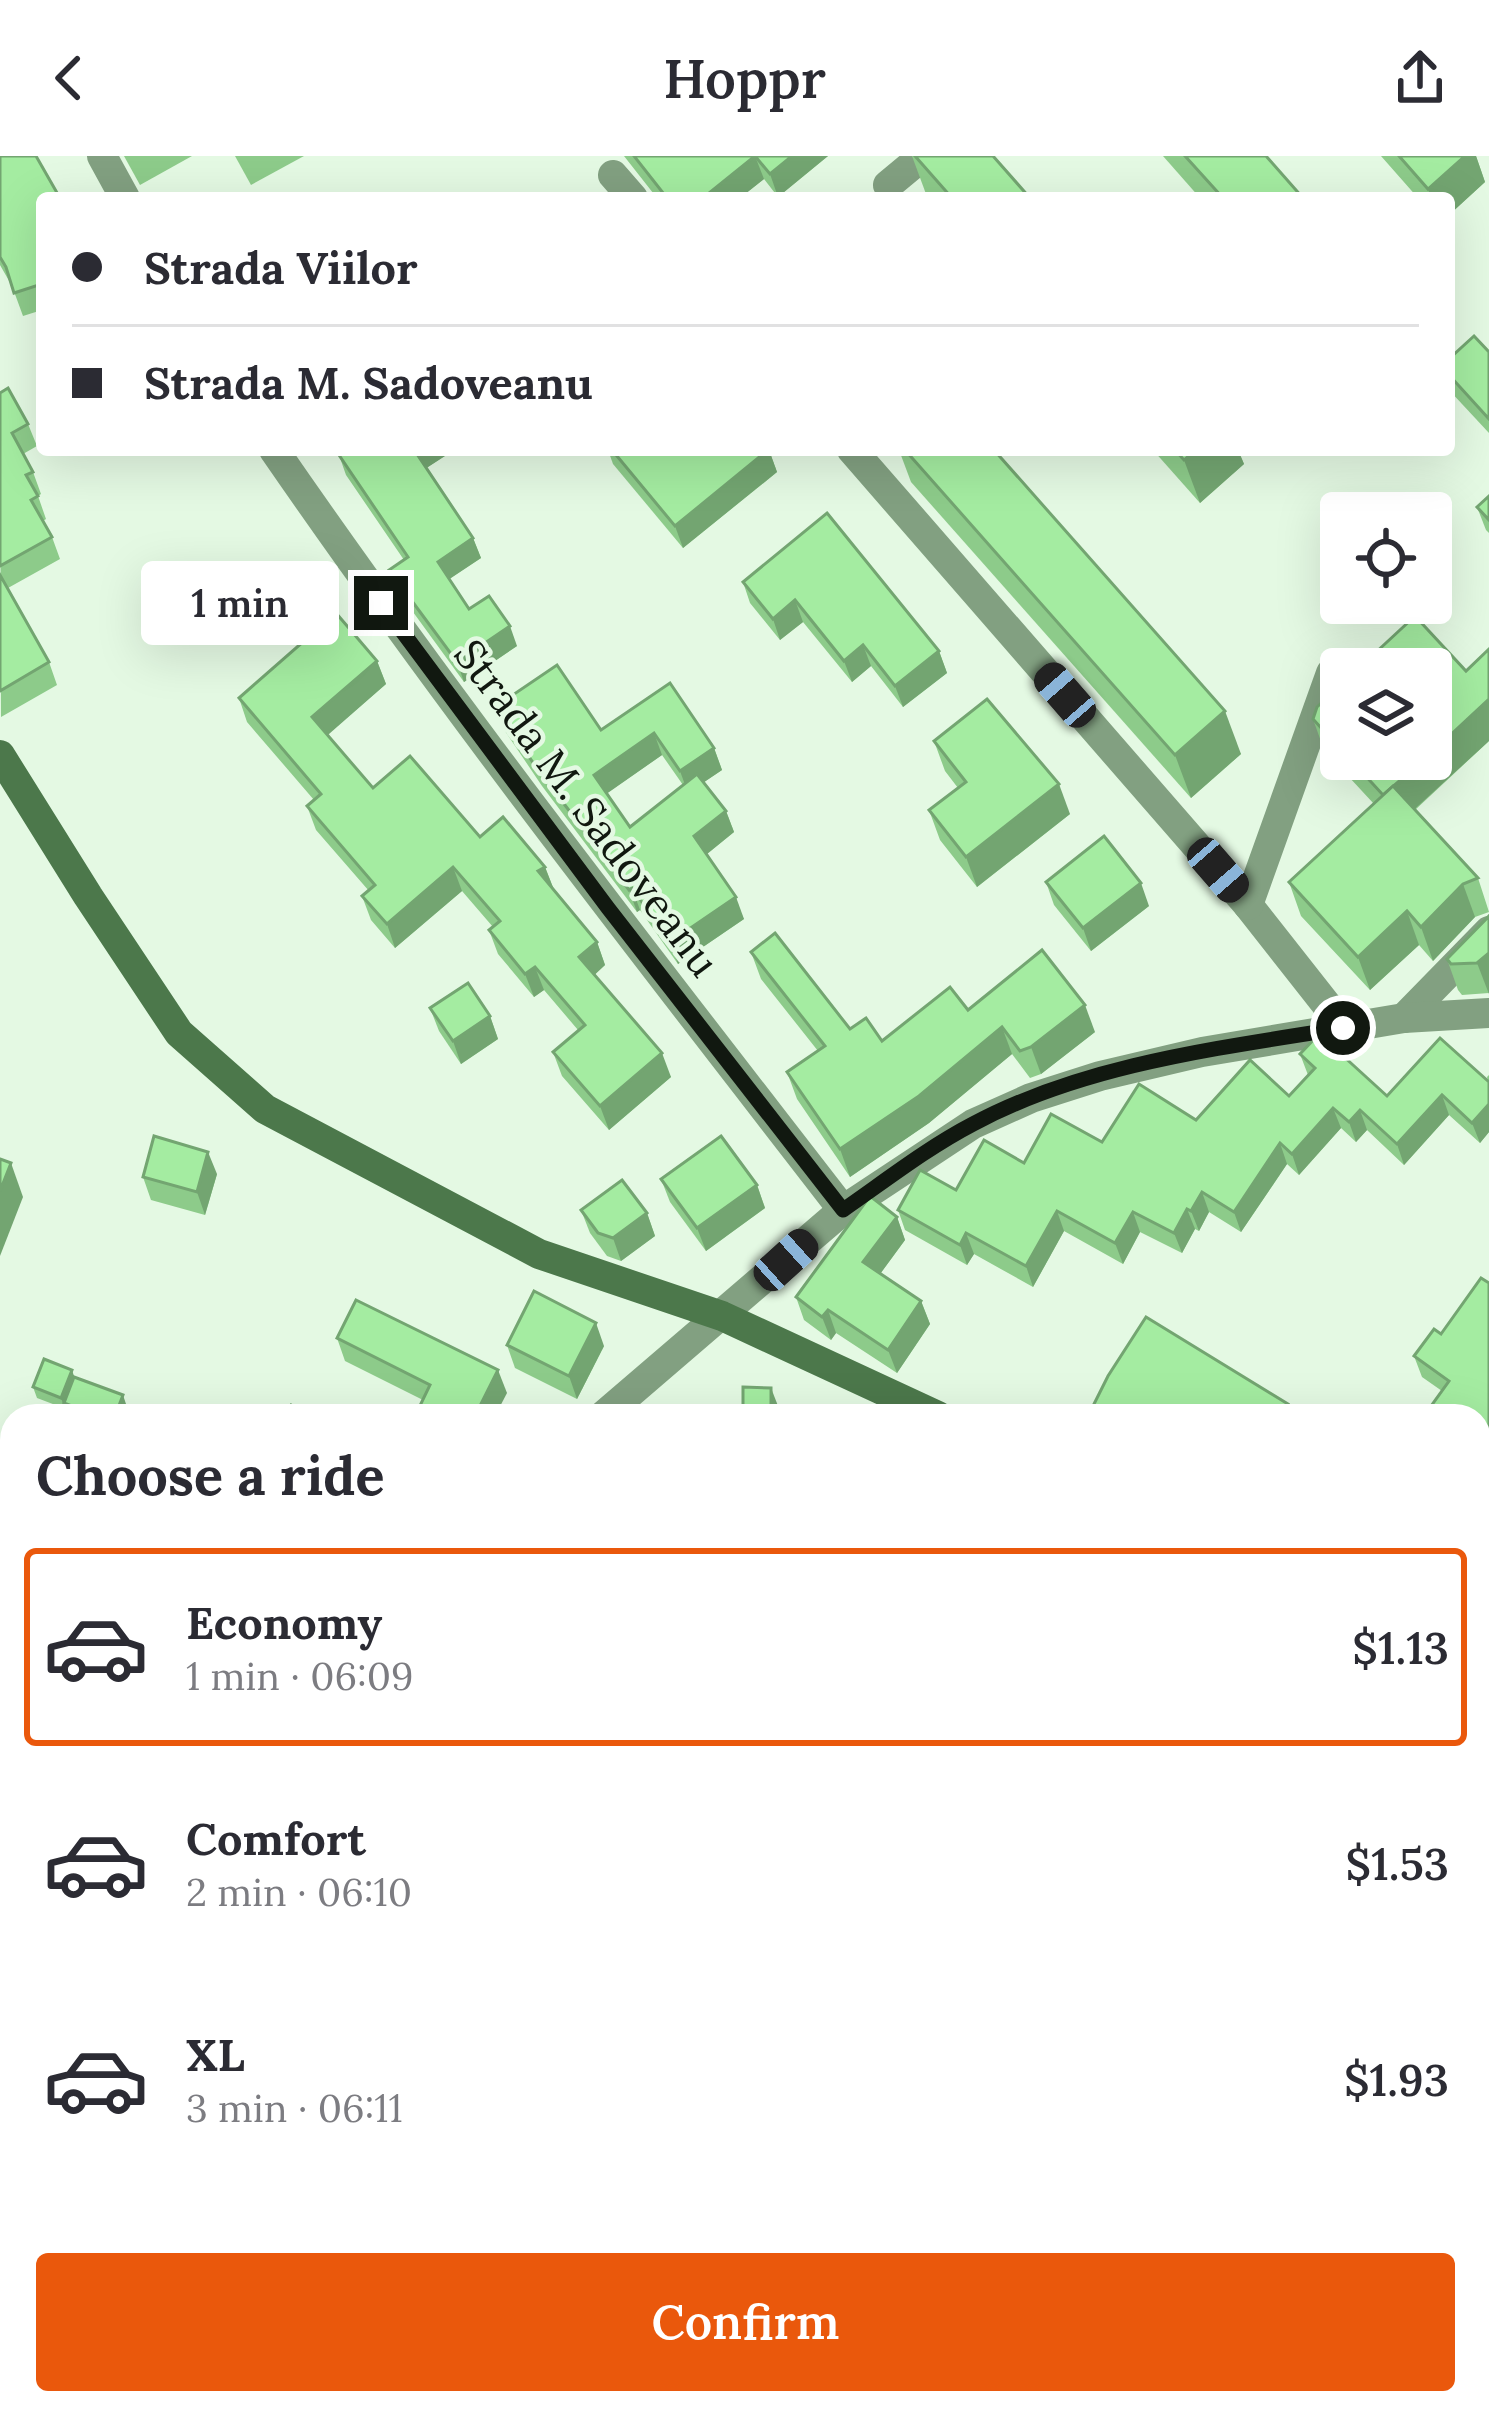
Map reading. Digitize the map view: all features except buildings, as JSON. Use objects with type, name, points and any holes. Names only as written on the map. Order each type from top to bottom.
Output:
[{"type":"street","points":[[102,156],[121,192]]},
{"type":"street","points":[[888,185],[923,156]]},
{"type":"street","name":"Strada M. Sadoveanu","points":[[278,456],[404,636],[843,1210]]},
{"type":"street","points":[[857,456],[1248,905],[1343,1028]]},
{"type":"street","points":[[1248,905],[1320,704]]},
{"type":"street","points":[[0,755],[179,1033],[265,1108],[539,1254],[722,1316],[912,1404]]},
{"type":"street","points":[[1404,1018],[1489,931]]},
{"type":"street","points":[[617,1404],[843,1210],[973,1124],[1031,1098],[1100,1076],[1202,1052],[1404,1018],[1489,1013]]},
{"type":"route","points":[[381,603],[608,908],[843,1210],[973,1124],[1031,1098],[1202,1052],[1343,1028]]}]
